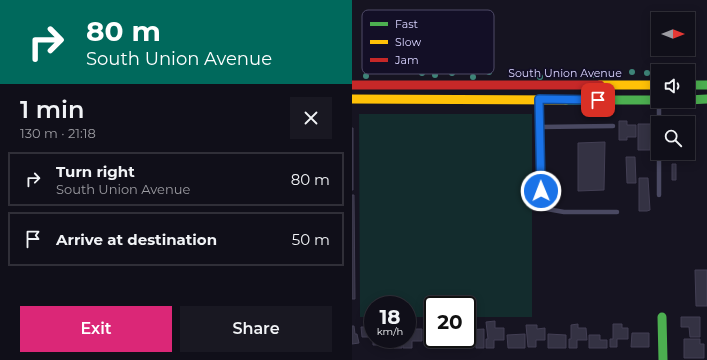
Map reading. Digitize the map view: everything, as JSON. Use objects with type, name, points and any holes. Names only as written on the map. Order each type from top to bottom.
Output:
[{"type":"main road","name":"South Union Avenue","points":[[352,85],[651,85]]},
{"type":"main road","points":[[352,92],[388,92],[397,85]]},
{"type":"main road","points":[[695,85],[707,85]]},
{"type":"main road","points":[[352,99],[651,100]]},
{"type":"main road","points":[[695,100],[707,100]]},
{"type":"main road","points":[[662,318],[663,360]]},
{"type":"lane","points":[[539,99],[541,191],[546,210],[564,212],[617,212]]},
{"type":"lane","points":[[540,127],[613,126]]},
{"type":"lane","points":[[659,160],[659,195]]},
{"type":"green space","points":[[359,114],[532,114],[532,317],[476,317],[476,296],[424,296],[424,317],[416,317],[416,296],[364,296],[364,317],[360,317]]},
{"type":"building","points":[[619,121],[627,121],[627,125],[636,125],[636,137],[627,137],[627,140],[619,140]]},
{"type":"building","points":[[638,124],[651,124],[650,150],[638,150]]},
{"type":"building","points":[[352,128],[353,190],[352,190]]},
{"type":"building","points":[[605,142],[604,190],[578,191],[578,143]]},
{"type":"building","points":[[626,157],[635,157],[636,183],[627,183]]},
{"type":"building","points":[[672,164],[676,164],[676,180],[672,180]]},
{"type":"building","points":[[639,178],[648,178],[650,210],[647,211],[639,211]]},
{"type":"building","points":[[352,195],[354,195],[355,299],[352,299]]},
{"type":"building","points":[[695,270],[707,270],[707,306],[696,306]]},
{"type":"building","points":[[681,317],[700,317],[700,337],[690,337],[689,327],[681,327]]},
{"type":"building","points":[[495,321],[495,328],[504,328],[504,340],[494,340],[494,348],[486,348],[486,339],[488,339],[486,322]]},
{"type":"building","points":[[578,324],[578,328],[586,328],[587,340],[577,340],[577,348],[569,348],[569,339],[571,339],[571,325]]},
{"type":"building","points":[[613,324],[622,324],[622,328],[628,328],[628,339],[617,339],[617,347],[610,347],[610,339],[613,339]]},
{"type":"building","points":[[526,325],[537,325],[537,329],[545,328],[545,340],[536,340],[536,347],[528,347]]},
{"type":"building","points":[[352,326],[354,326],[355,334],[357,334],[359,343],[352,344]]},
{"type":"building","points":[[361,327],[364,327],[364,337],[362,337]]},
{"type":"building","points":[[416,329],[422,329],[422,341],[416,341]]},
{"type":"building","points":[[476,329],[484,329],[484,348],[476,348]]},
{"type":"building","points":[[632,333],[649,333],[649,347],[631,347]]},
{"type":"building","points":[[525,334],[525,348],[508,348],[507,335]]},
{"type":"building","points":[[548,334],[566,335],[566,348],[548,348]]},
{"type":"building","points":[[589,335],[600,335],[600,340],[607,340],[607,348],[589,348]]},
{"type":"building","points":[[684,339],[700,339],[700,344],[704,344],[704,358],[684,358]]},
{"type":"traffic: fast","points":[[695,85],[707,85]]},
{"type":"traffic: fast","points":[[695,100],[707,99]]},
{"type":"traffic: fast","points":[[566,100],[651,100]]},
{"type":"traffic: fast","points":[[662,317],[663,360]]},
{"type":"traffic: slow","points":[[600,85],[651,85]]},
{"type":"traffic: slow","points":[[352,99],[566,100]]},
{"type":"traffic: jam","points":[[352,85],[600,85]]},
{"type":"route","points":[[541,191],[539,99],[598,100]]}]
